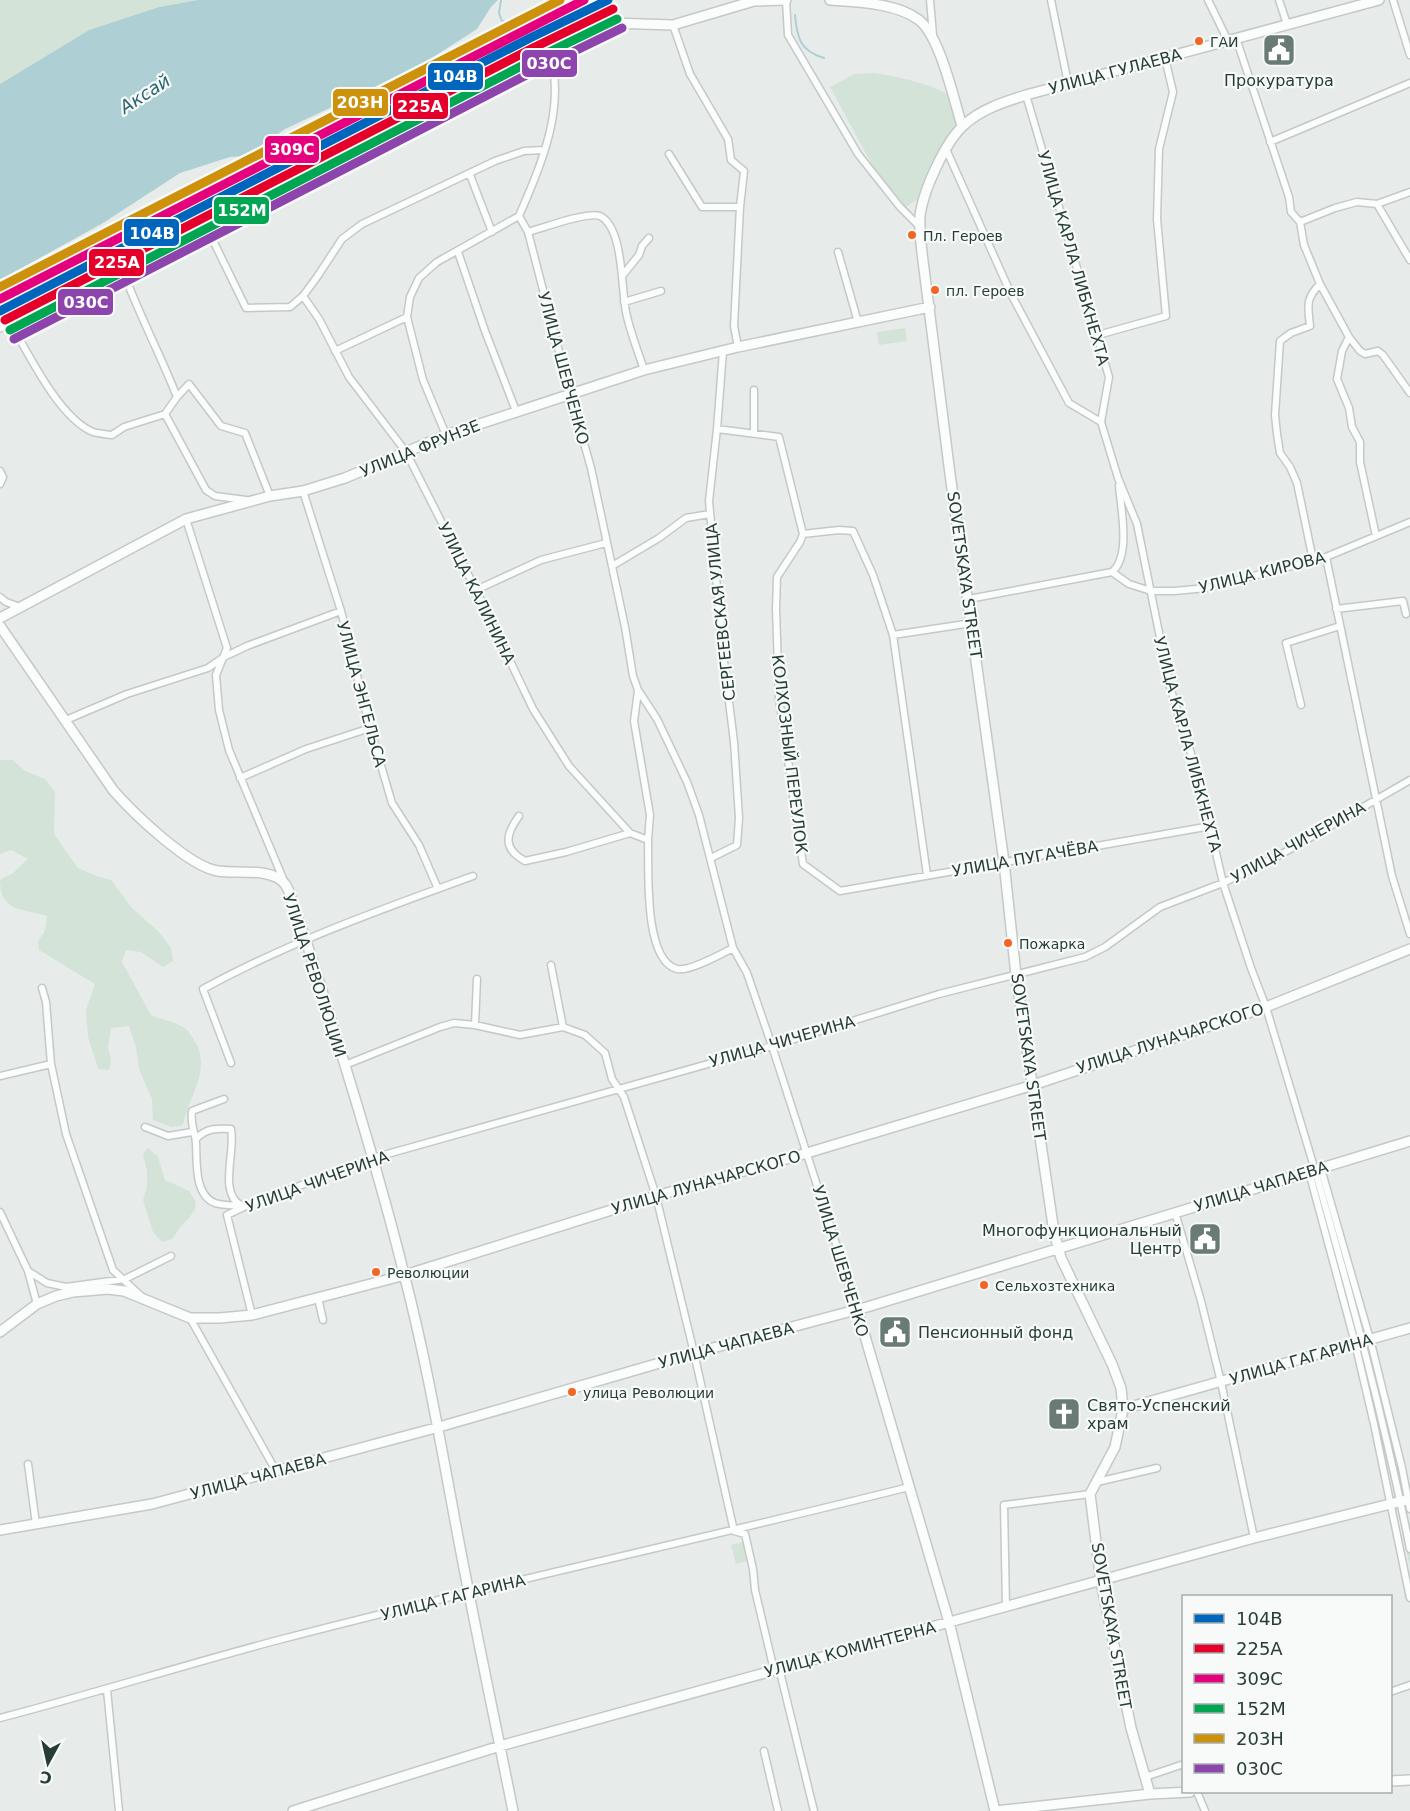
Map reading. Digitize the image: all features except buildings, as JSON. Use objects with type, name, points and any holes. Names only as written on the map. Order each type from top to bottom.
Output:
[{"type":"street","points":[[0,327],[203,220],[483,78],[611,23],[673,25],[754,1],[786,0],[788,35],[858,154],[900,207],[919,225]]},
{"type":"street","points":[[830,0],[867,3],[905,12],[920,21],[933,36]]},
{"type":"street","points":[[930,0],[933,36],[962,126]]},
{"type":"street","points":[[1051,0],[1068,83]]},
{"type":"street","points":[[1208,0],[1232,39],[1289,197],[1291,212],[1300,222],[1304,245],[1320,285],[1349,337],[1360,351],[1365,354],[1378,351],[1383,355],[1410,393]]},
{"type":"street","points":[[1279,0],[1287,24]]},
{"type":"street","name":"УЛИЦА ГУЛАЕВА","points":[[919,225],[923,203],[946,149],[962,126],[980,113],[1026,95],[1068,83],[1376,0]]},
{"type":"street","points":[[1393,0],[1410,55]]},
{"type":"street","points":[[673,25],[690,74],[728,139],[731,160],[744,171],[734,326],[738,347]]},
{"type":"street","points":[[446,435],[423,380],[407,317],[410,297],[419,278],[437,262],[519,216],[531,189],[552,123],[556,89],[555,68],[549,51]]},
{"type":"street","points":[[1098,335],[1167,316],[1158,219],[1159,149],[1173,92],[1165,58]]},
{"type":"street","points":[[1270,142],[1410,83]]},
{"type":"street","name":"УЛИЦА КАРЛА ЛИБКНЕХТА","points":[[1026,95],[1109,377],[1101,422],[1118,478],[1137,524],[1170,687],[1198,776],[1223,883],[1266,1007],[1315,1170],[1404,1502],[1410,1550]]},
{"type":"street","points":[[946,149],[1007,286],[1068,403],[1101,422]]},
{"type":"street","points":[[203,220],[246,308],[290,307],[303,296],[342,239],[362,225],[495,161],[524,151],[543,150]]},
{"type":"street","points":[[669,154],[702,207],[740,207]]},
{"type":"street","points":[[470,175],[492,232]]},
{"type":"street","points":[[1300,222],[1335,208],[1357,202],[1377,204],[1410,192]]},
{"type":"street","points":[[1377,204],[1410,260]]},
{"type":"street","points":[[528,232],[588,216],[598,215],[607,221],[614,233],[624,302],[644,370]]},
{"type":"street","name":"УЛИЦА ШЕВЧЕНКО","points":[[519,216],[528,232],[591,468],[625,627],[633,676],[638,690],[657,719],[687,782],[711,858],[733,948],[747,974],[807,1153],[857,1310],[949,1622],[995,1811]]},
{"type":"street","name":"SOVETSKAYA STREET","points":[[919,225],[950,474],[1004,862],[1016,975],[1058,1249],[1121,1388],[1123,1409],[1115,1447],[1090,1494],[1101,1582],[1129,1718],[1150,1794]]},
{"type":"street","points":[[622,276],[649,238]]},
{"type":"street","points":[[458,252],[485,332],[516,411]]},
{"type":"street","points":[[837,252],[858,322]]},
{"type":"street","points":[[120,263],[132,297],[149,330],[177,397]]},
{"type":"street","points":[[1314,560],[1297,483],[1280,453],[1275,416],[1280,341],[1291,333],[1310,326],[1308,301],[1311,292],[1320,285]]},
{"type":"street","points":[[624,302],[661,291]]},
{"type":"street","name":"УЛИЦА КАЛИНИНА","points":[[303,296],[319,319],[349,377],[406,452],[477,590],[533,709],[569,766],[630,833],[648,840]]},
{"type":"street","name":"УЛИЦА ФРУНЗЕ","points":[[0,618],[186,519],[270,496],[303,491],[345,478],[446,435],[644,370],[738,347],[930,307]]},
{"type":"street","points":[[335,351],[407,317]]},
{"type":"street","points":[[10,322],[52,393],[75,420],[93,432],[112,435],[124,427],[165,414],[189,384],[221,426],[245,433],[270,496]]},
{"type":"street","points":[[1349,337],[1342,351],[1337,378],[1349,408],[1352,427],[1360,442],[1360,462],[1376,536]]},
{"type":"street","name":"СЕРГЕЕВСКАЯ УЛИЦА","points":[[711,858],[737,845],[739,818],[734,742],[709,501],[723,351]]},
{"type":"street","points":[[754,390],[754,433]]},
{"type":"street","points":[[165,414],[206,490],[215,496],[251,501]]},
{"type":"street","points":[[717,429],[779,436],[803,534],[839,530],[853,531],[873,575],[893,635],[927,875]]},
{"type":"street","points":[[0,471],[3,477],[0,484]]},
{"type":"street","points":[[969,599],[1112,572],[1118,567],[1123,543],[1118,478]]},
{"type":"street","name":"УЛИЦА ЭНГЕЛЬСА","points":[[303,491],[341,610],[370,728],[392,803],[418,845],[438,889]]},
{"type":"street","points":[[612,566],[659,538],[686,518],[710,514]]},
{"type":"street","points":[[186,519],[227,648],[216,675],[219,710],[229,750],[285,884]]},
{"type":"street","name":"УЛИЦА КИРОВА","points":[[1112,572],[1129,584],[1151,591],[1207,588],[1326,557],[1410,522]]},
{"type":"street","name":"КОЛХОЗНЫЙ ПЕРЕУЛОК","points":[[803,534],[777,577],[776,650],[779,698],[803,864],[840,891]]},
{"type":"street","points":[[477,590],[541,560],[606,543]]},
{"type":"street","points":[[1326,557],[1392,876],[1410,934]]},
{"type":"street","points":[[0,597],[20,607]]},
{"type":"street","points":[[1336,609],[1403,601],[1407,614]]},
{"type":"street","points":[[66,720],[127,694],[208,668],[224,657],[341,610]]},
{"type":"street","points":[[893,635],[972,623]]},
{"type":"street","name":"УЛИЦА РЕВОЛЮЦИИ","points":[[0,626],[129,810],[181,852],[215,871],[259,873],[274,876],[285,884],[306,940],[345,1065],[405,1275],[439,1427],[469,1593],[513,1811]]},
{"type":"street","points":[[1301,705],[1286,643],[1340,626]]},
{"type":"street","name":"УЛИЦА ШЕВЧЕНКО","points":[[638,690],[633,721],[650,815],[648,840]]},
{"type":"street","points":[[240,778],[306,749],[370,728]]},
{"type":"street","name":"УЛИЦА ЧИЧЕРИНА","points":[[252,1315],[227,1215],[244,1207],[373,1158],[772,1046],[939,994],[1085,957],[1105,947],[1160,907],[1223,883],[1280,855],[1410,780]]},
{"type":"street","points":[[519,816],[509,830],[509,847],[513,855],[525,861],[566,852],[630,833]]},
{"type":"street","name":"УЛИЦА ПУГАЧЁВА","points":[[840,891],[1211,826]]},
{"type":"street","points":[[648,840],[651,928],[661,958],[677,969],[686,969],[733,948]]},
{"type":"street","points":[[231,1063],[203,989],[258,960],[473,876]]},
{"type":"street","name":"УЛИЦА ЛУНАЧАРСКОГО","points":[[0,1332],[37,1304],[56,1296],[92,1290],[124,1292],[142,1297],[190,1318],[220,1318],[252,1315],[405,1275],[656,1196],[1033,1084],[1266,1007],[1410,949]]},
{"type":"street","points":[[551,965],[563,1027]]},
{"type":"street","points":[[475,1025],[477,979]]},
{"type":"street","points":[[42,988],[46,1002],[51,1064],[66,1134],[114,1270],[142,1297]]},
{"type":"street","points":[[345,1065],[454,1023],[520,1035],[563,1027],[585,1035],[605,1053],[612,1079],[619,1088],[656,1196],[734,1531],[745,1534],[755,1590],[814,1811]]},
{"type":"street","points":[[0,1076],[51,1064]]},
{"type":"street","points":[[224,1099],[192,1111],[190,1121],[194,1135],[198,1177],[203,1192],[214,1203],[244,1207]]},
{"type":"street","points":[[145,1127],[168,1136],[194,1135],[215,1128],[231,1129],[234,1139],[228,1170],[231,1193],[236,1202],[244,1207]]},
{"type":"street","name":"УЛИЦА ЧАПАЕВА","points":[[0,1530],[152,1504],[276,1472],[694,1353],[857,1310],[1410,1141]]},
{"type":"street","name":"УЛИЦА КАРЛА ЛИБКНЕХТА","points":[[1315,1170],[1362,1341],[1405,1478],[1404,1502],[1410,1598]]},
{"type":"street","points":[[0,1212],[28,1270],[37,1304]]},
{"type":"street","points":[[1174,1212],[1201,1301],[1221,1382],[1254,1538]]},
{"type":"street","points":[[28,1270],[47,1283],[66,1287],[125,1279],[171,1256]]},
{"type":"street","points":[[318,1298],[323,1320]]},
{"type":"street","points":[[190,1318],[276,1472]]},
{"type":"street","name":"УЛИЦА ГАГАРИНА","points":[[1123,1409],[1410,1328]]},
{"type":"street","points":[[28,1464],[36,1524]]},
{"type":"street","points":[[1097,1482],[1157,1468]]},
{"type":"street","name":"УЛИЦА ГАГАРИНА","points":[[0,1719],[284,1638],[909,1487]]},
{"type":"street","points":[[1006,1607],[1004,1505],[1090,1494]]},
{"type":"street","name":"УЛИЦА КОМИНТЕРНА","points":[[293,1811],[500,1746],[776,1669],[1101,1582],[1254,1538],[1404,1502]]},
{"type":"street","points":[[1392,1691],[1410,1685]]},
{"type":"street","points":[[107,1690],[119,1811]]},
{"type":"street","points":[[764,1751],[778,1811]]},
{"type":"street","points":[[1145,1777],[1182,1765]]},
{"type":"street","points":[[1392,1781],[1410,1780]]},
{"type":"street","points":[[995,1811],[1182,1792]]},
{"type":"street","points":[[1198,1793],[1205,1811]]},
{"type":"green space","points":[[0,0],[198,0],[159,7],[89,30],[0,84]]},
{"type":"green space","points":[[874,73],[912,80],[948,94],[955,112],[955,125],[919,198],[906,207],[877,174],[830,87],[854,74]]},
{"type":"green space","points":[[905,328],[907,341],[879,345],[877,332]]},
{"type":"green space","points":[[0,760],[13,760],[25,771],[45,779],[55,792],[54,834],[78,868],[111,880],[132,908],[158,931],[171,948],[173,961],[163,967],[141,952],[126,950],[122,962],[151,1015],[186,1029],[199,1051],[201,1062],[198,1083],[183,1125],[172,1127],[153,1120],[152,1099],[139,1069],[136,1047],[129,1026],[111,1028],[108,1047],[111,1061],[109,1070],[98,1069],[88,1037],[86,1010],[95,984],[39,950],[38,941],[45,931],[47,916],[14,907],[4,898],[0,880],[13,873],[28,859],[11,850],[0,854]]},
{"type":"green space","points":[[148,1148],[158,1157],[165,1180],[189,1191],[196,1202],[195,1209],[172,1239],[162,1242],[153,1232],[143,1200],[147,1187],[147,1171],[143,1154]]},
{"type":"green space","points":[[1367,1345],[1410,1525],[1410,1567],[1377,1416],[1359,1347]]},
{"type":"green space","points":[[743,1542],[747,1561],[736,1564],[731,1545]]},
{"type":"water","name":"Аксай","points":[[198,0],[498,0],[477,29],[421,65],[370,93],[345,101],[285,129],[246,156],[230,157],[180,173],[103,223],[0,280],[0,84],[89,30],[159,7]]},
{"type":"waterway","points":[[501,0],[499,13],[502,21],[512,23],[517,29]]},
{"type":"waterway","points":[[795,15],[801,42],[810,52],[824,58]]},
{"type":"transit line","name":"203Н","points":[[0,287],[560,0]]},
{"type":"transit line","name":"309С","points":[[0,299],[584,0]]},
{"type":"transit line","name":"104В","points":[[0,311],[608,0]]},
{"type":"transit line","name":"225А","points":[[5,320],[613,9]]},
{"type":"transit line","name":"152М","points":[[10,330],[617,19]]},
{"type":"transit line","name":"030C","points":[[14,339],[622,28]]},
{"type":"place","name":"ГАИ","points":[[1199,41]]},
{"type":"place","name":"Прокуратура","points":[[1279,50]]},
{"type":"place","name":"Пл. Героев","points":[[912,235]]},
{"type":"place","name":"пл. Героев","points":[[935,290]]},
{"type":"place","name":"Пожарка","points":[[1008,943]]},
{"type":"place","name":"Многофункциональный Центр","points":[[1205,1239]]},
{"type":"place","name":"Революции","points":[[376,1272]]},
{"type":"place","name":"Сельхозтехника","points":[[984,1285]]},
{"type":"place","name":"Пенсионный фонд","points":[[895,1332]]},
{"type":"place","name":"улица Революции","points":[[572,1392]]},
{"type":"place","name":"Свято-Успенский храм","points":[[1064,1414]]}]
